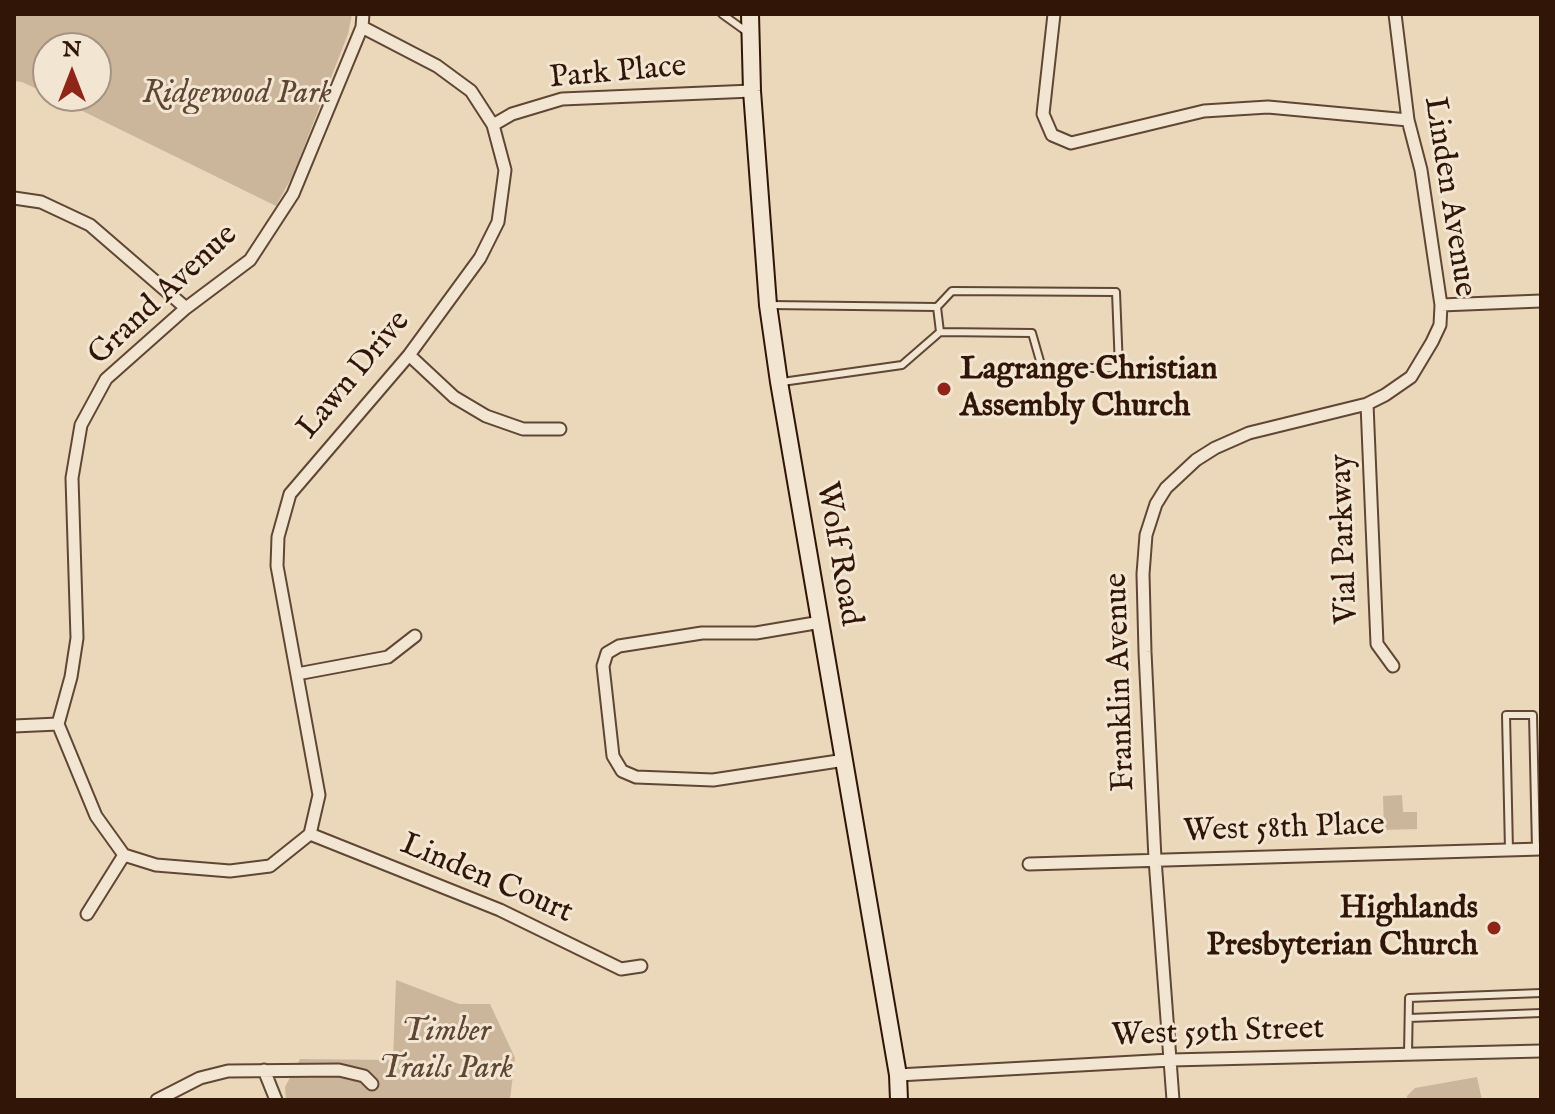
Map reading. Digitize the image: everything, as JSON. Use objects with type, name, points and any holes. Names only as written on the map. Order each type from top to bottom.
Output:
[{"type":"main road","name":"Wolf Road","points":[[750,14],[752,91],[768,305],[898,1075],[899,1100]]},
{"type":"street","points":[[1054,14],[1043,114],[1052,135],[1071,143],[1204,111],[1268,107],[1408,120]]},
{"type":"street","name":"Linden Avenue","points":[[1367,404],[1401,386],[1411,377],[1440,325],[1441,305],[1421,170],[1408,120],[1395,14]]},
{"type":"street","name":"Lawn Drive","points":[[310,834],[319,795],[277,566],[278,537],[290,494],[409,355],[480,258],[498,222],[505,170],[493,125],[471,91],[362,20]]},
{"type":"street","name":"Grand Avenue","points":[[58,724],[71,677],[77,638],[72,478],[81,425],[106,379],[186,308],[250,260],[293,194],[362,20]]},
{"type":"street","name":"Park Place","points":[[493,125],[512,114],[562,99],[752,91]]},
{"type":"street","points":[[14,198],[41,202],[90,225],[186,308]]},
{"type":"street","points":[[1441,305],[1541,301]]},
{"type":"street","points":[[409,355],[454,397],[486,416],[523,429],[560,429]]},
{"type":"street","name":"Vial Parkway","points":[[1367,404],[1377,644],[1393,666]]},
{"type":"street","name":"Franklin Avenue","points":[[1173,1100],[1155,859],[1143,574],[1146,535],[1156,504],[1177,476],[1215,448],[1249,433],[1367,404]]},
{"type":"street","points":[[821,622],[756,633],[688,635],[619,646],[607,653],[603,666],[613,756],[622,771],[636,777],[713,780],[845,760]]},
{"type":"street","points":[[297,674],[388,657],[415,636]]},
{"type":"street","points":[[14,726],[58,724],[96,816],[124,855],[156,865],[230,871],[270,866],[310,834]]},
{"type":"street","name":"Linden Court","points":[[310,834],[500,910],[621,969],[641,966]]},
{"type":"street","name":"West 58th Place","points":[[1029,864],[1538,849]]},
{"type":"street","points":[[87,914],[124,855]]},
{"type":"street","name":"West 59th Street","points":[[898,1075],[1171,1060],[1541,1051]]},
{"type":"street","points":[[264,1070],[276,1100]]},
{"type":"street","points":[[157,1100],[200,1078],[228,1071],[339,1070],[364,1076],[372,1084]]},
{"type":"lane","points":[[722,14],[750,34]]},
{"type":"lane","points":[[768,305],[937,307],[952,291],[1116,292],[1119,368],[1042,368],[1032,333],[940,332],[902,365],[779,382]]},
{"type":"lane","points":[[937,307],[940,332]]},
{"type":"lane","points":[[1509,850],[1506,715],[1533,715],[1538,849]]},
{"type":"lane","points":[[1408,1054],[1409,998],[1541,993]]},
{"type":"lane","points":[[1409,1018],[1541,1013]]},
{"type":"green space","name":"Ridgewood Park","points":[[14,14],[352,14],[348,34],[293,175],[276,206],[85,112],[112,112],[112,32],[32,32],[32,87],[14,81]]},
{"type":"green space","points":[[1402,795],[1403,812],[1417,812],[1417,829],[1384,830],[1383,796]]},
{"type":"green space","name":"Timber Trails Park","points":[[396,980],[459,1004],[490,1004],[515,1058],[510,1100],[286,1100],[285,1087],[300,1059],[393,1060]]},
{"type":"green space","points":[[1477,1077],[1482,1100],[1407,1100],[1415,1088]]},
{"type":"place","name":"Lagrange Christian Assembly Church","points":[[944,389]]},
{"type":"place","name":"Highlands Presbyterian Church","points":[[1494,928]]}]
